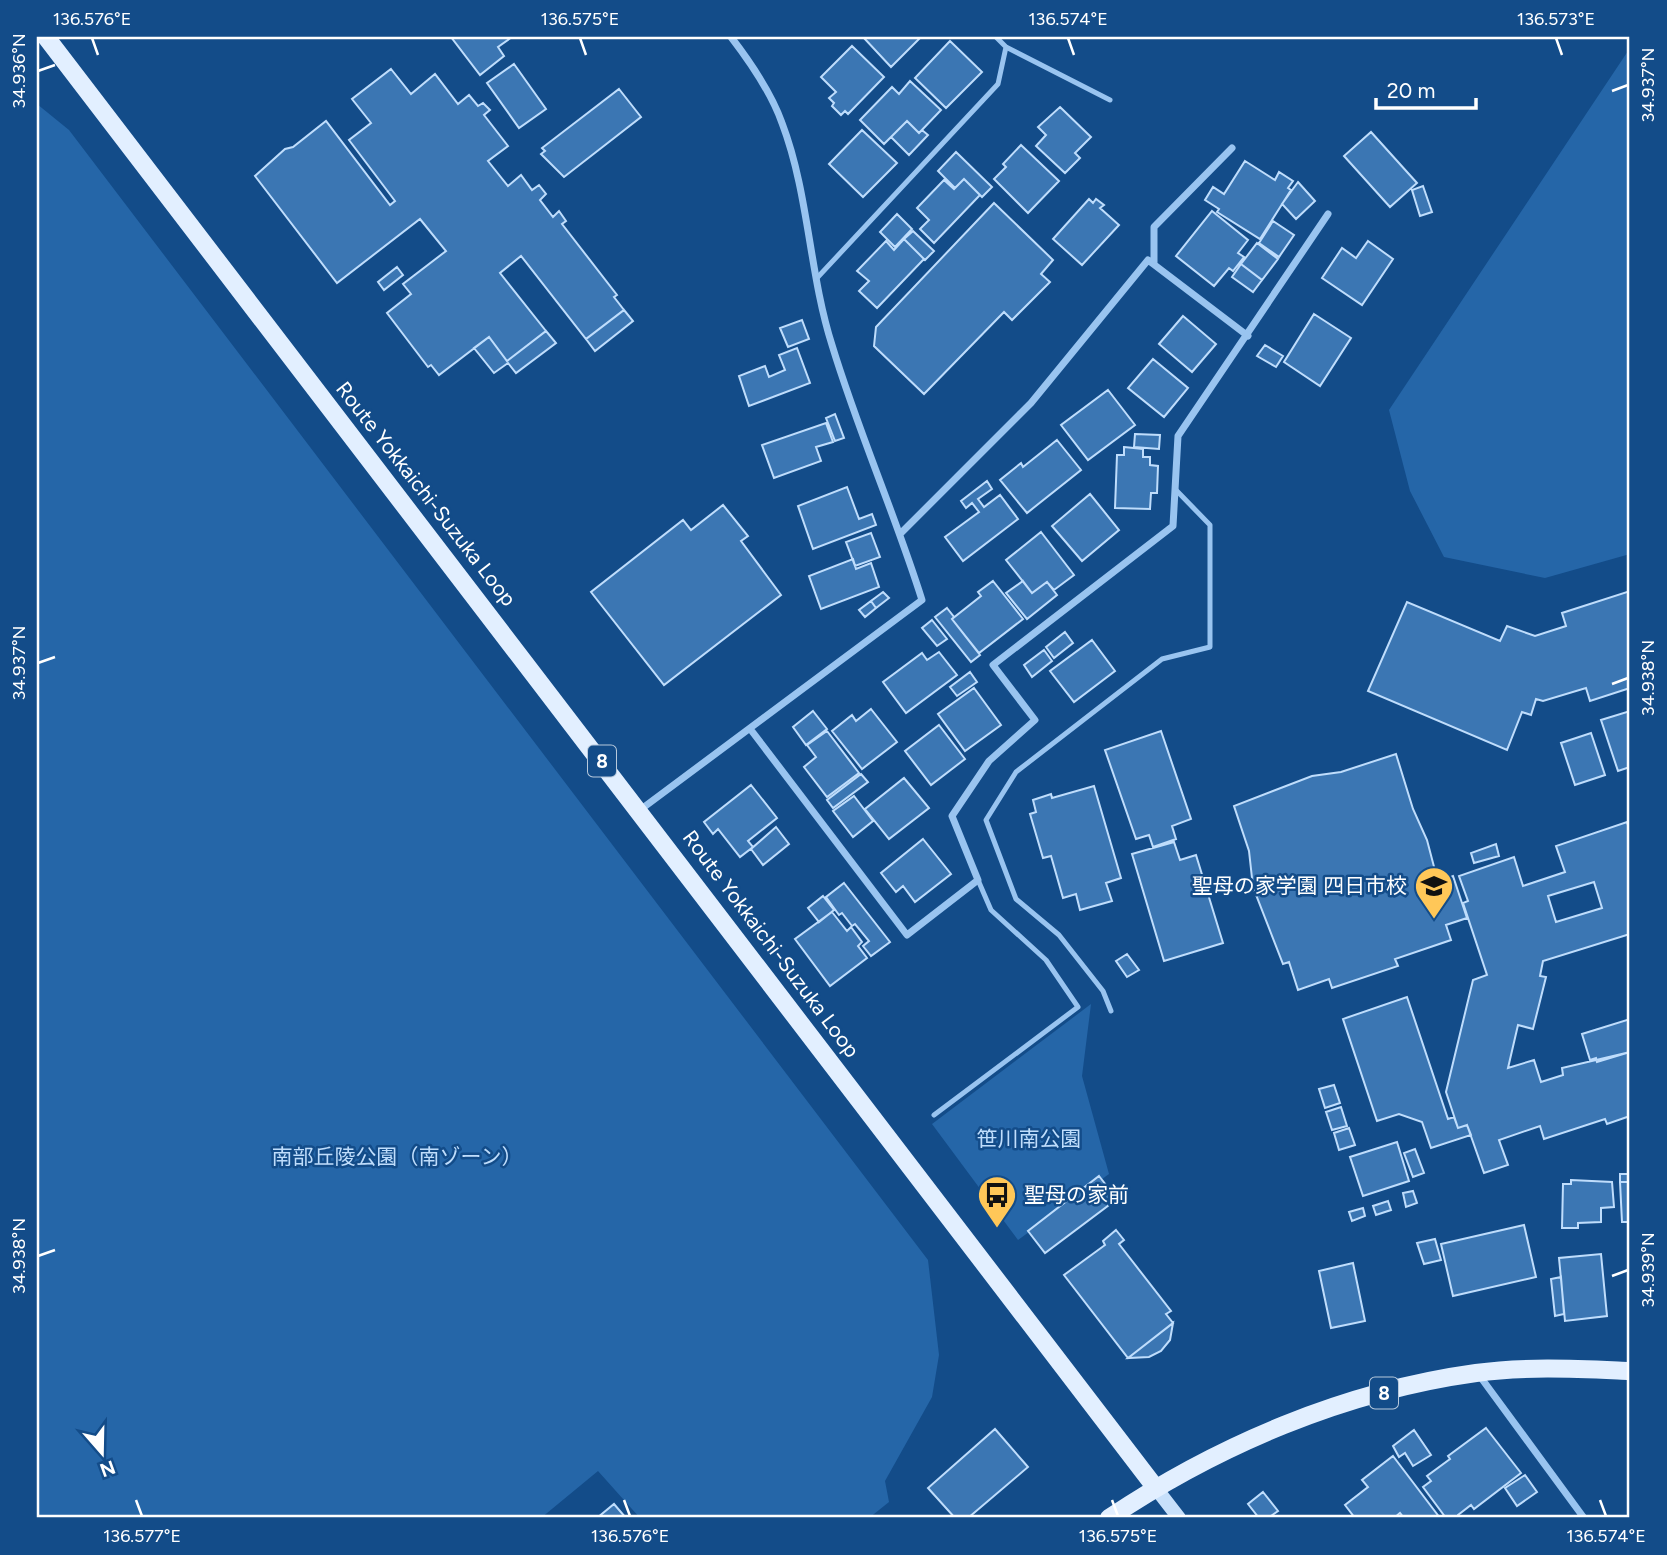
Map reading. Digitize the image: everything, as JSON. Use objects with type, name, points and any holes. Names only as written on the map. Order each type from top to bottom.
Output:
[{"type":"main road","name":"Route Yokkaichi-Suzuka Loop","points":[[46,37],[640,810],[1155,1487]]},
{"type":"main road","name":"8","points":[[1155,1487],[1224,1449],[1349,1402],[1477,1373],[1550,1369],[1630,1371]]},
{"type":"main road","points":[[1109,1518],[1155,1487]]},
{"type":"street","points":[[640,810],[751,730],[922,600],[901,533],[831,344],[796,173],[782,122],[754,68],[731,37]]},
{"type":"street","points":[[1154,264],[1154,227],[1232,148]]},
{"type":"street","points":[[751,730],[907,935],[978,880],[952,816],[989,761],[1035,720],[992,665],[1173,526],[1178,436],[1328,214]]},
{"type":"street","points":[[901,533],[1031,403],[1148,260],[1248,336]]},
{"type":"street","points":[[1477,1373],[1584,1518]]},
{"type":"street","points":[[1155,1487],[1179,1518]]},
{"type":"lane","points":[[996,37],[1006,47],[1110,100]]},
{"type":"lane","points":[[817,278],[998,84],[1006,47]]},
{"type":"lane","points":[[1111,1011],[1103,991],[1059,935],[1016,899],[986,820],[1016,772],[1162,659],[1210,647],[1210,525],[1175,489]]},
{"type":"lane","points":[[934,1115],[1078,1007],[1046,960],[991,910],[978,880]]},
{"type":"green space","points":[[1630,48],[1630,554],[1545,578],[1444,557],[1410,491],[1389,410]]},
{"type":"green space","name":"南部丘陵公園（南ゾーン）","points":[[37,104],[69,130],[928,1260],[939,1355],[932,1397],[885,1481],[889,1502],[869,1518],[640,1518],[598,1471],[541,1518],[37,1518]]},
{"type":"green space","name":"笹川南公園","points":[[1091,1004],[1082,1076],[1109,1174],[1018,1240],[932,1124]]},
{"type":"building","points":[[451,37],[512,37],[498,47],[504,56],[480,75]]},
{"type":"building","points":[[863,37],[921,37],[891,67]]},
{"type":"building","points":[[950,41],[982,72],[946,108],[915,78]]},
{"type":"building","points":[[852,46],[884,77],[848,114],[845,111],[841,115],[832,106],[834,103],[829,98],[836,92],[821,77]]},
{"type":"building","points":[[514,64],[546,109],[519,128],[487,83]]},
{"type":"building","points":[[391,69],[411,94],[435,74],[458,104],[469,95],[478,106],[483,103],[490,110],[484,115],[508,146],[488,161],[508,186],[521,175],[532,190],[539,185],[546,194],[540,200],[553,217],[559,211],[566,221],[562,224],[617,295],[614,297],[624,310],[586,339],[521,256],[500,273],[546,331],[507,361],[489,337],[439,375],[431,365],[428,367],[387,313],[411,294],[403,284],[446,251],[420,219],[337,283],[255,176],[285,149],[293,147],[326,121],[390,205],[395,201],[349,140],[371,123],[352,99]]},
{"type":"building","points":[[910,81],[941,110],[919,133],[907,121],[884,144],[860,120],[892,87],[899,94]]},
{"type":"building","points":[[619,89],[641,117],[564,177],[541,154],[545,151],[542,148]]},
{"type":"building","points":[[1060,107],[1091,137],[1075,153],[1080,158],[1065,173],[1036,146],[1046,135],[1038,127]]},
{"type":"building","points":[[907,121],[919,133],[922,130],[928,135],[909,155],[891,137]]},
{"type":"building","points":[[862,130],[897,163],[863,197],[829,164]]},
{"type":"building","points":[[1371,132],[1417,183],[1390,207],[1344,156]]},
{"type":"building","points":[[1021,145],[1059,181],[1028,213],[994,179],[1006,167],[1003,164]]},
{"type":"building","points":[[956,152],[992,187],[982,197],[964,179],[955,188],[938,171]]},
{"type":"building","points":[[1245,161],[1275,180],[1279,172],[1293,181],[1288,188],[1291,190],[1260,239],[1217,212],[1219,209],[1205,200],[1213,187],[1224,194]]},
{"type":"building","points":[[964,179],[980,195],[934,243],[920,229],[929,220],[917,208],[944,180],[954,189]]},
{"type":"building","points":[[1298,182],[1315,201],[1296,219],[1282,204]]},
{"type":"building","points":[[1423,186],[1432,212],[1420,216],[1412,190]]},
{"type":"building","points":[[1089,199],[1093,203],[1096,199],[1104,205],[1100,208],[1119,225],[1082,265],[1053,239]]},
{"type":"building","points":[[994,203],[1053,260],[1041,274],[1050,282],[1012,320],[1004,312],[924,394],[874,346],[876,327]]},
{"type":"building","points":[[1212,211],[1248,240],[1238,253],[1244,257],[1233,271],[1229,268],[1214,286],[1176,256]]},
{"type":"building","points":[[897,214],[912,229],[895,247],[880,232]]},
{"type":"building","points":[[1273,221],[1294,235],[1279,257],[1259,243]]},
{"type":"building","points":[[913,231],[934,251],[925,260],[904,239]]},
{"type":"building","points":[[904,239],[924,259],[877,308],[859,291],[869,281],[857,271],[886,241],[894,250]]},
{"type":"building","points":[[1368,241],[1393,259],[1362,305],[1322,278],[1342,248],[1356,258]]},
{"type":"building","points":[[1257,243],[1278,259],[1262,280],[1241,264]]},
{"type":"building","points":[[1241,264],[1262,280],[1253,292],[1232,277]]},
{"type":"building","points":[[397,267],[403,275],[384,290],[378,282]]},
{"type":"building","points":[[624,310],[633,321],[595,351],[586,339]]},
{"type":"building","points":[[1314,314],[1351,338],[1320,386],[1284,362]]},
{"type":"building","points":[[1183,316],[1216,344],[1192,372],[1159,344]]},
{"type":"building","points":[[802,320],[809,339],[788,347],[780,328]]},
{"type":"building","points":[[546,331],[556,343],[516,373],[508,363],[494,373],[474,348],[489,337],[507,361]]},
{"type":"building","points":[[1265,345],[1283,356],[1276,367],[1257,356]]},
{"type":"building","points":[[797,348],[810,383],[749,406],[739,376],[765,366],[769,377],[785,370],[779,355]]},
{"type":"building","points":[[1153,359],[1188,388],[1164,417],[1128,388]]},
{"type":"building","points":[[1108,390],[1135,425],[1088,460],[1061,425]]},
{"type":"building","points":[[835,414],[844,438],[835,441],[826,418]]},
{"type":"building","points":[[826,423],[833,442],[816,447],[821,461],[774,478],[762,445]]},
{"type":"building","points":[[1135,434],[1160,435],[1159,449],[1134,447]]},
{"type":"building","points":[[1057,440],[1081,470],[1027,513],[1000,480],[1021,463],[1023,467]]},
{"type":"building","points":[[1124,447],[1143,449],[1143,457],[1150,457],[1150,465],[1158,466],[1157,493],[1151,493],[1150,509],[1115,508],[1117,455],[1124,455]]},
{"type":"building","points":[[987,481],[992,489],[978,499],[984,507],[1000,495],[1018,519],[963,561],[945,537],[979,512],[972,503],[966,508],[961,501]]},
{"type":"building","points":[[847,487],[859,519],[872,514],[876,525],[813,549],[798,506]]},
{"type":"building","points":[[1090,494],[1119,530],[1082,561],[1052,526]]},
{"type":"building","points":[[723,505],[748,536],[741,541],[781,595],[664,685],[591,592],[683,520],[691,530]]},
{"type":"building","points":[[1041,532],[1074,575],[1054,590],[1047,582],[1032,593],[1006,560]]},
{"type":"building","points":[[871,533],[880,557],[855,566],[846,542]]},
{"type":"building","points":[[853,559],[856,569],[871,563],[879,587],[821,609],[809,576]]},
{"type":"building","points":[[993,581],[1023,619],[979,653],[952,619],[981,596],[978,592]]},
{"type":"building","points":[[1023,581],[1032,593],[1047,582],[1057,595],[1027,619],[1006,593]]},
{"type":"building","points":[[1630,591],[1630,688],[1590,701],[1586,688],[1543,701],[1536,699],[1531,715],[1522,712],[1507,750],[1368,691],[1407,602],[1500,641],[1507,626],[1535,636],[1566,626],[1562,613]]},
{"type":"building","points":[[883,592],[889,598],[876,608],[871,601]]},
{"type":"building","points":[[871,601],[876,608],[865,617],[859,610]]},
{"type":"building","points":[[947,608],[954,617],[952,619],[980,655],[971,662],[935,617]]},
{"type":"building","points":[[932,620],[947,639],[937,646],[922,628]]},
{"type":"building","points":[[1065,632],[1073,643],[1054,658],[1046,647]]},
{"type":"building","points":[[1092,640],[1115,671],[1074,702],[1050,671]]},
{"type":"building","points":[[1044,650],[1052,661],[1032,677],[1024,665]]},
{"type":"building","points":[[939,652],[957,675],[906,713],[883,682],[922,653],[927,660]]},
{"type":"building","points":[[970,672],[977,682],[957,696],[950,687]]},
{"type":"building","points":[[974,688],[1001,725],[965,751],[938,714]]},
{"type":"building","points":[[871,709],[897,742],[862,769],[832,731],[852,715],[856,721]]},
{"type":"building","points":[[813,711],[827,729],[806,745],[793,727]]},
{"type":"building","points":[[1630,711],[1630,767],[1618,771],[1601,720]]},
{"type":"building","points":[[939,725],[965,759],[931,785],[905,751]]},
{"type":"building","points":[[827,731],[859,773],[827,797],[804,767],[816,757],[807,745]]},
{"type":"building","points":[[1161,731],[1191,819],[1172,826],[1176,839],[1153,847],[1149,835],[1136,839],[1105,750]]},
{"type":"building","points":[[1591,733],[1605,775],[1575,785],[1561,743]]},
{"type":"building","points":[[1396,754],[1413,809],[1427,840],[1438,882],[1453,876],[1467,918],[1446,925],[1451,940],[1395,959],[1398,966],[1332,988],[1329,979],[1298,990],[1289,962],[1283,964],[1253,887],[1249,851],[1234,806],[1312,776],[1341,772]]},
{"type":"building","points":[[861,774],[868,782],[833,808],[827,800]]},
{"type":"building","points":[[904,778],[929,808],[889,839],[865,809]]},
{"type":"building","points":[[751,785],[777,818],[748,841],[753,847],[740,857],[718,829],[713,834],[704,822]]},
{"type":"building","points":[[1094,786],[1121,878],[1106,883],[1112,901],[1080,910],[1076,894],[1063,898],[1051,856],[1043,858],[1030,814],[1036,812],[1033,800],[1051,794],[1052,798]]},
{"type":"building","points":[[854,796],[873,821],[853,837],[833,811]]},
{"type":"building","points":[[1627,822],[1630,832],[1630,934],[1543,961],[1540,976],[1546,977],[1533,1029],[1518,1025],[1508,1068],[1534,1060],[1541,1082],[1563,1075],[1562,1068],[1630,1052],[1630,1116],[1607,1124],[1605,1119],[1544,1139],[1540,1126],[1499,1140],[1508,1165],[1484,1173],[1467,1125],[1458,1128],[1446,1092],[1473,980],[1487,975],[1463,903],[1468,901],[1459,876],[1514,857],[1523,886],[1565,872],[1556,846]],"holes":[[[1594,882],[1602,908],[1556,922],[1548,896]]]},
{"type":"building","points":[[776,827],[789,844],[763,865],[751,849]]},
{"type":"building","points":[[923,839],[951,874],[915,902],[903,886],[896,892],[881,873]]},
{"type":"building","points":[[1174,842],[1180,860],[1196,855],[1223,943],[1164,961],[1132,854]]},
{"type":"building","points":[[1496,844],[1499,856],[1474,863],[1471,853]]},
{"type":"building","points":[[844,883],[890,942],[871,956],[863,946],[869,941],[855,924],[852,926],[842,913],[839,915],[826,897]]},
{"type":"building","points":[[823,896],[834,910],[819,922],[808,908]]},
{"type":"building","points":[[832,912],[847,931],[851,927],[862,942],[858,946],[867,958],[830,986],[795,939]]},
{"type":"building","points":[[1127,954],[1139,970],[1127,977],[1116,961]]},
{"type":"building","points":[[1407,997],[1448,1119],[1454,1117],[1458,1128],[1467,1125],[1471,1135],[1431,1148],[1422,1122],[1399,1114],[1377,1121],[1343,1019]]},
{"type":"building","points":[[1630,1019],[1630,1052],[1597,1062],[1596,1058],[1590,1060],[1582,1034]]},
{"type":"building","points":[[1334,1085],[1340,1103],[1325,1108],[1319,1089]]},
{"type":"building","points":[[1341,1107],[1347,1126],[1332,1130],[1326,1112]]},
{"type":"building","points":[[1349,1128],[1355,1145],[1339,1150],[1334,1133]]},
{"type":"building","points":[[1397,1142],[1409,1181],[1363,1196],[1350,1157]]},
{"type":"building","points":[[1415,1149],[1424,1173],[1413,1177],[1404,1153]]},
{"type":"building","points":[[1620,1174],[1630,1174],[1630,1182],[1620,1182]]},
{"type":"building","points":[[1099,1176],[1117,1199],[1045,1253],[1028,1231]]},
{"type":"building","points":[[1571,1180],[1612,1182],[1614,1207],[1601,1208],[1601,1222],[1578,1223],[1578,1228],[1562,1228],[1563,1184],[1571,1184]]},
{"type":"building","points":[[1620,1182],[1630,1182],[1630,1222],[1622,1222]]},
{"type":"building","points":[[1413,1191],[1417,1203],[1406,1207],[1403,1193]]},
{"type":"building","points":[[1388,1201],[1391,1210],[1376,1215],[1373,1206]]},
{"type":"building","points":[[1363,1208],[1365,1216],[1352,1221],[1349,1212]]},
{"type":"building","points":[[1524,1225],[1536,1277],[1453,1296],[1441,1244]]},
{"type":"building","points":[[1116,1230],[1124,1240],[1119,1244],[1171,1311],[1166,1314],[1173,1323],[1128,1358],[1064,1275],[1105,1245],[1103,1241]]},
{"type":"building","points":[[1435,1239],[1441,1260],[1424,1264],[1417,1243]]},
{"type":"building","points":[[1601,1254],[1607,1316],[1565,1321],[1559,1258]]},
{"type":"building","points":[[1353,1263],[1365,1321],[1331,1328],[1319,1271]]},
{"type":"building","points":[[1561,1277],[1564,1314],[1555,1316],[1551,1279]]},
{"type":"building","points":[[1173,1323],[1170,1340],[1161,1351],[1149,1357],[1128,1358]]},
{"type":"building","points":[[1486,1428],[1521,1473],[1474,1509],[1471,1505],[1458,1515],[1458,1518],[1446,1518],[1423,1487],[1431,1481],[1427,1476],[1450,1459],[1448,1456]]},
{"type":"building","points":[[995,1429],[1028,1467],[968,1518],[955,1518],[928,1488]]},
{"type":"building","points":[[1414,1430],[1431,1455],[1413,1466],[1405,1453],[1399,1457],[1393,1446]]},
{"type":"building","points":[[1393,1456],[1440,1518],[1404,1518],[1400,1513],[1394,1518],[1355,1518],[1345,1505],[1368,1487],[1362,1480]]},
{"type":"building","points":[[1525,1475],[1537,1492],[1517,1506],[1505,1488]]},
{"type":"building","points":[[1263,1492],[1278,1511],[1268,1518],[1259,1518],[1248,1504]]},
{"type":"building","points":[[614,1504],[626,1518],[597,1518]]},
{"type":"place","name":"聖母の家学園 四日市校","points":[[1434,920]]},
{"type":"place","name":"聖母の家前","points":[[997,1229]]}]
